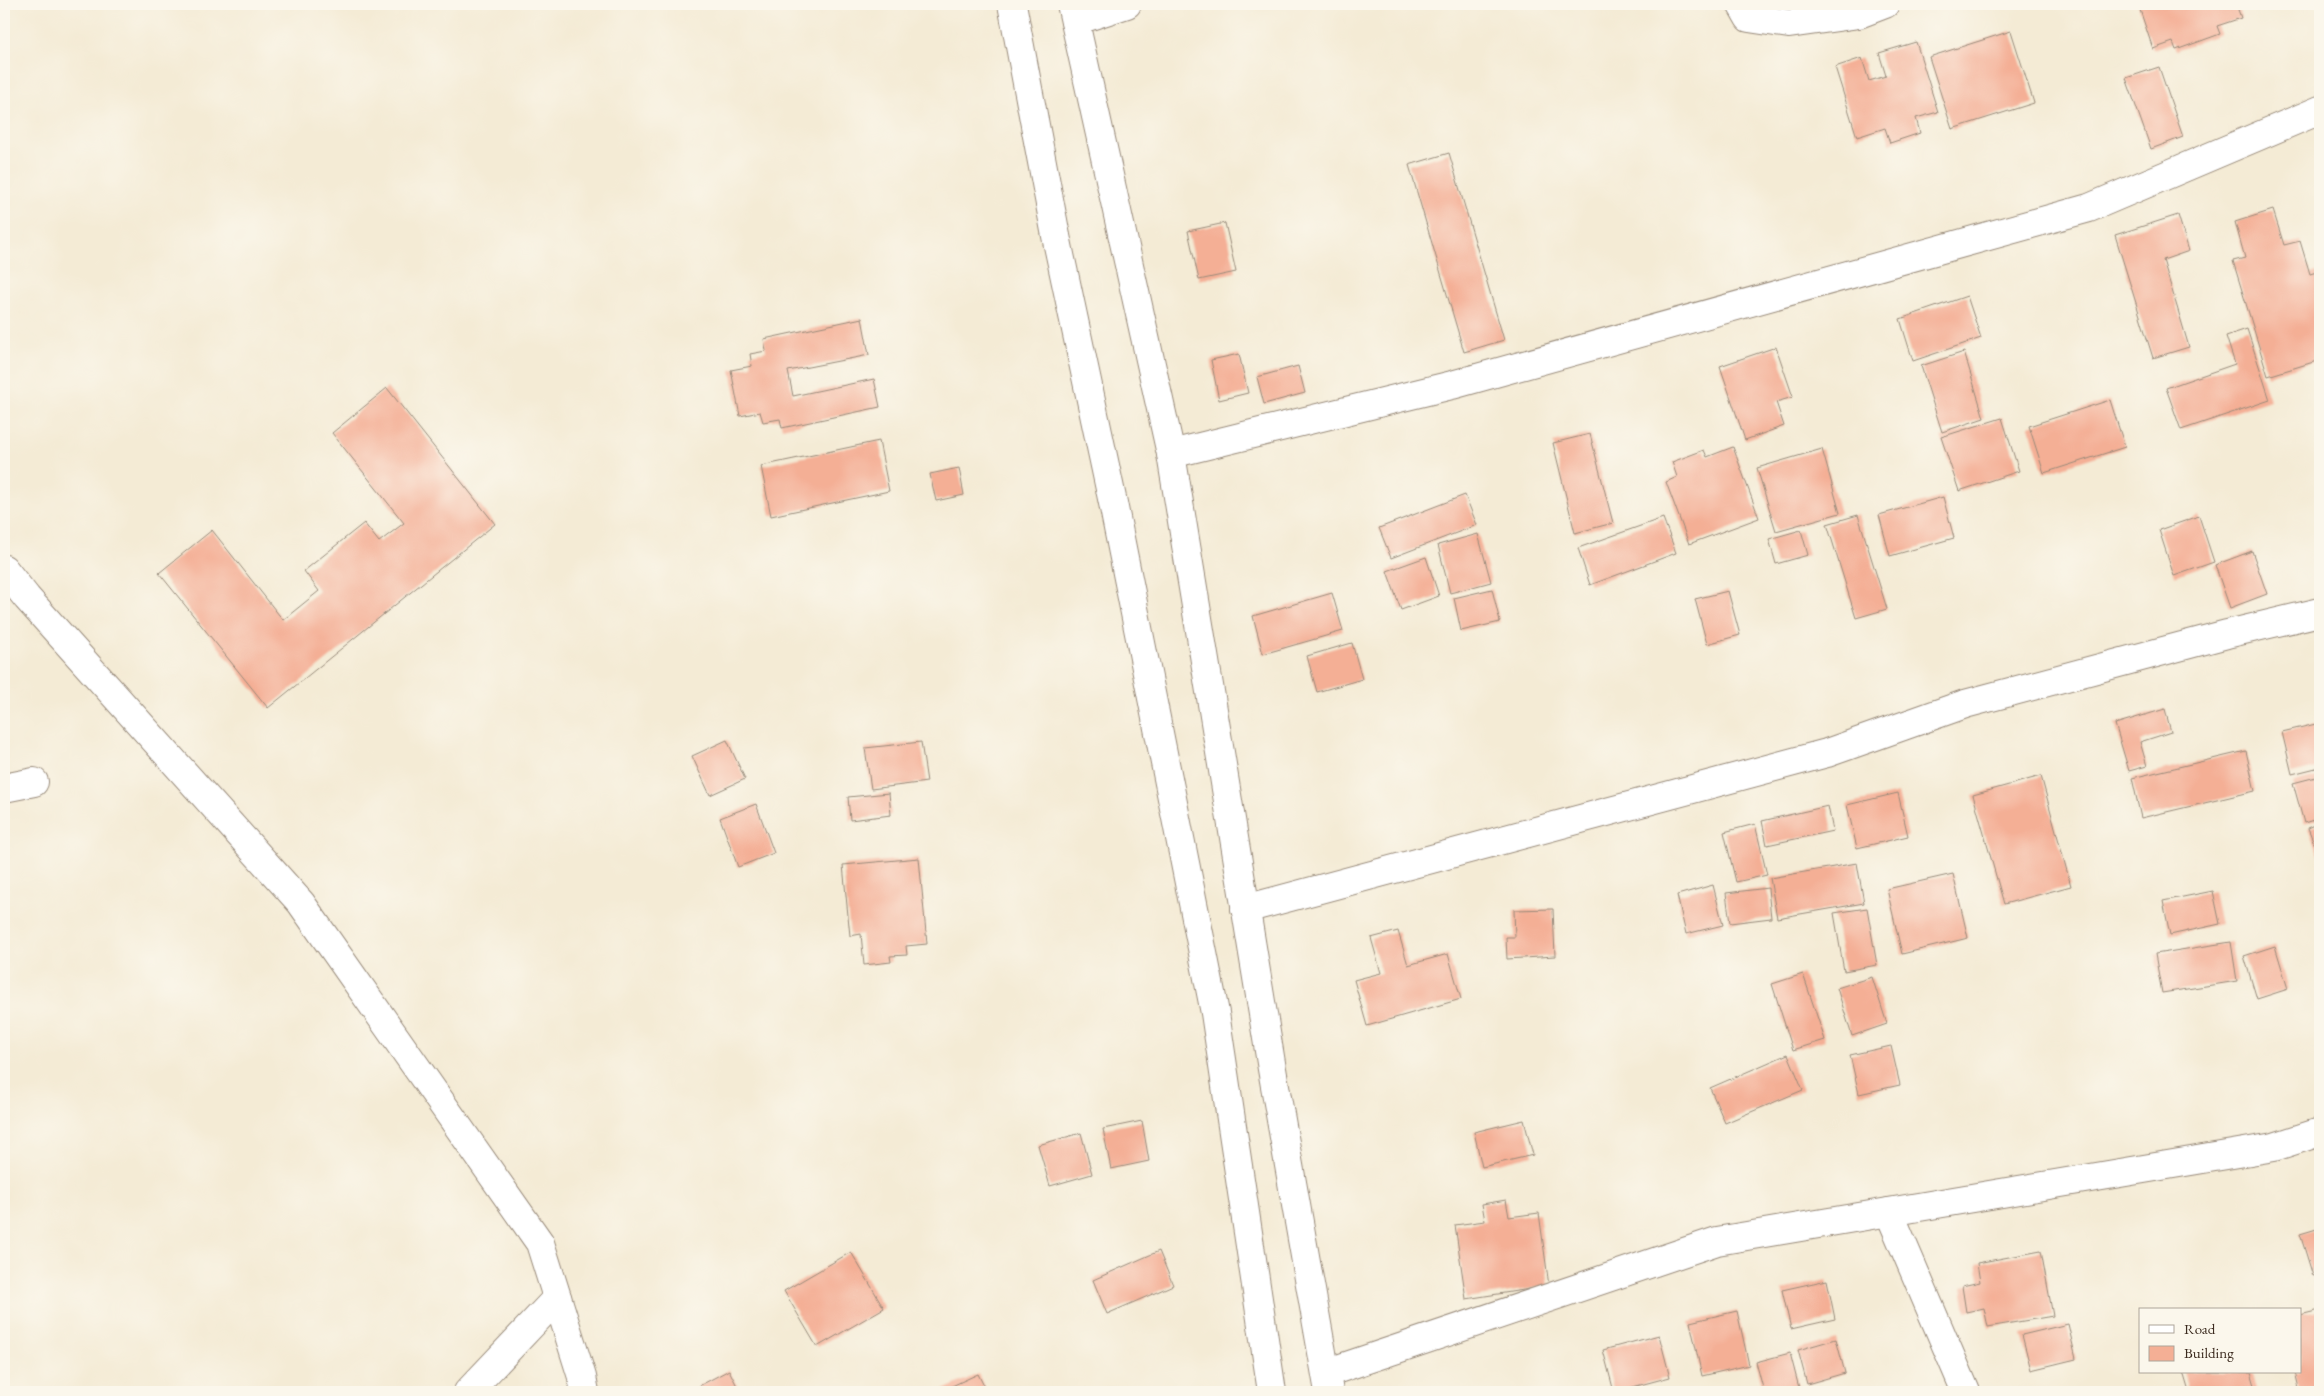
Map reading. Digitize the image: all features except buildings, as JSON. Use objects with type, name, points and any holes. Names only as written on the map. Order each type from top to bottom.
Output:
[{"type":"street","points":[[1012,4],[1056,236],[1113,503],[1215,1013],[1273,1391]]},
{"type":"street","points":[[1127,4],[1073,12],[1171,454],[1245,909],[1327,1382],[1717,1242],[2274,1147],[2320,1132]]},
{"type":"street","points":[[1741,4],[1749,18],[1789,24],[1859,14],[1886,4]]},
{"type":"street","points":[[1171,454],[1452,386],[2089,208],[2320,110]]},
{"type":"street","points":[[4,569],[34,606],[301,903],[540,1243],[585,1392]]},
{"type":"street","points":[[1245,909],[1827,752],[1965,704],[2227,634],[2320,612]]},
{"type":"street","points":[[4,788],[34,782]]},
{"type":"street","points":[[1889,1212],[1966,1392]]},
{"type":"street","points":[[468,1392],[557,1298]]}]
